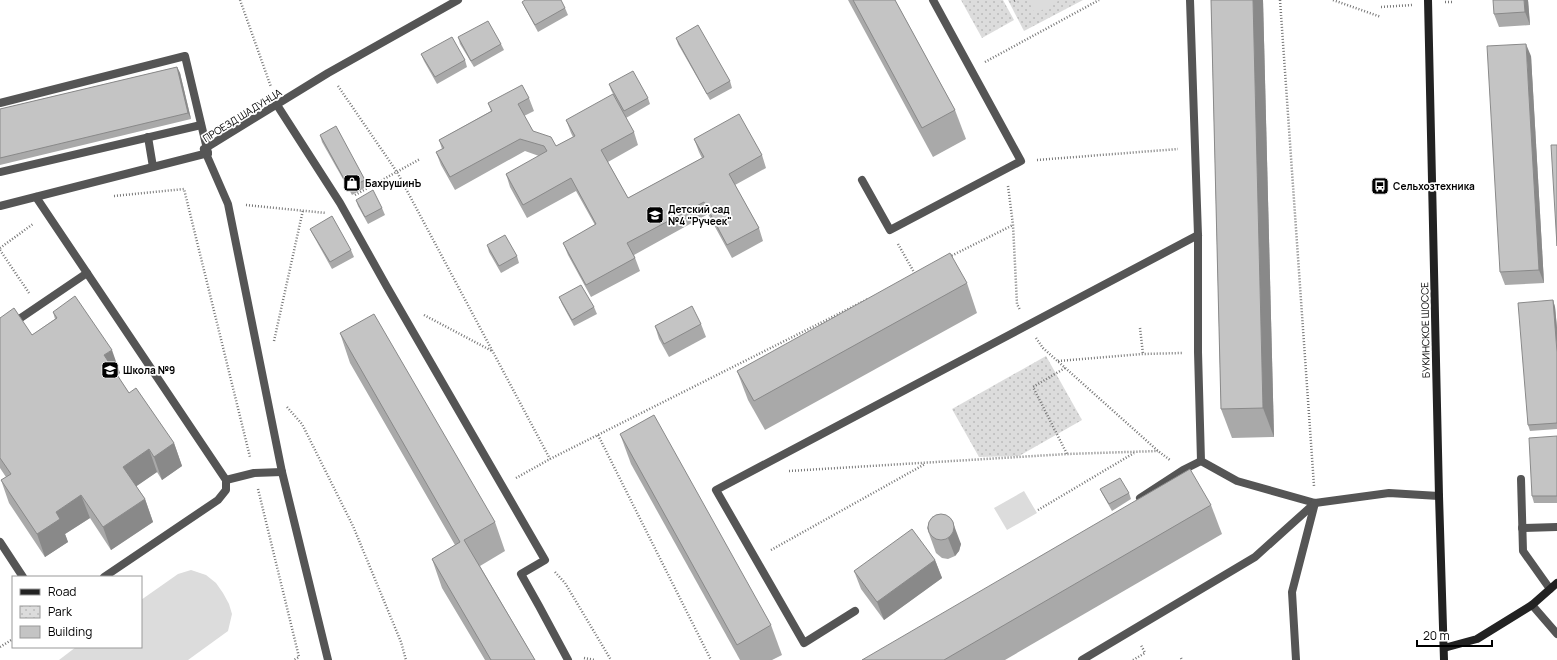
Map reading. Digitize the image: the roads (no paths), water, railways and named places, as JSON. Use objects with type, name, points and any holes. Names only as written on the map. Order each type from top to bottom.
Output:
[{"type":"main road","name":"БУКИНСКОЕ ШОССЕ","points":[[1428,0],[1438,496],[1444,660]]},
{"type":"main road","points":[[1444,648],[1477,640],[1532,605],[1554,586]]},
{"type":"street","name":"ПРОЕЗД ШАДУНЦА","points":[[0,206],[206,151],[328,73],[458,0]]},
{"type":"street","points":[[862,180],[890,230],[1021,161],[933,0]]},
{"type":"street","points":[[1190,0],[1196,148],[1198,352],[1201,461]]},
{"type":"street","points":[[0,103],[185,56],[206,151],[228,204],[282,472],[328,660]]},
{"type":"street","points":[[277,105],[340,203],[544,560],[521,574],[568,660]]},
{"type":"street","points":[[0,172],[201,125]]},
{"type":"street","points":[[148,137],[153,166]]},
{"type":"street","points":[[36,197],[226,480],[226,490],[218,500],[105,576]]},
{"type":"street","points":[[855,611],[804,643],[716,490],[1198,235]]},
{"type":"street","points":[[0,332],[87,273]]},
{"type":"street","points":[[1201,461],[1237,481],[1315,503],[1389,493],[1438,496]]},
{"type":"street","points":[[1140,498],[1201,461]]},
{"type":"street","points":[[226,480],[254,473],[282,472]]},
{"type":"street","points":[[1521,479],[1523,551],[1554,586]]},
{"type":"street","points":[[1082,660],[1255,557],[1315,503]]},
{"type":"street","points":[[1296,660],[1292,592],[1315,503]]},
{"type":"street","points":[[1522,528],[1557,527]]},
{"type":"street","points":[[0,542],[22,576]]},
{"type":"street","points":[[1532,605],[1557,634]]},
{"type":"place","name":"БахрушинЪ","points":[[352,183]]},
{"type":"place","name":"Сельхозтехника","points":[[1380,186]]},
{"type":"place","name":"Детский сад №4 \"Ручеек\"","points":[[655,215]]},
{"type":"place","name":"Школа №9","points":[[110,370]]}]
